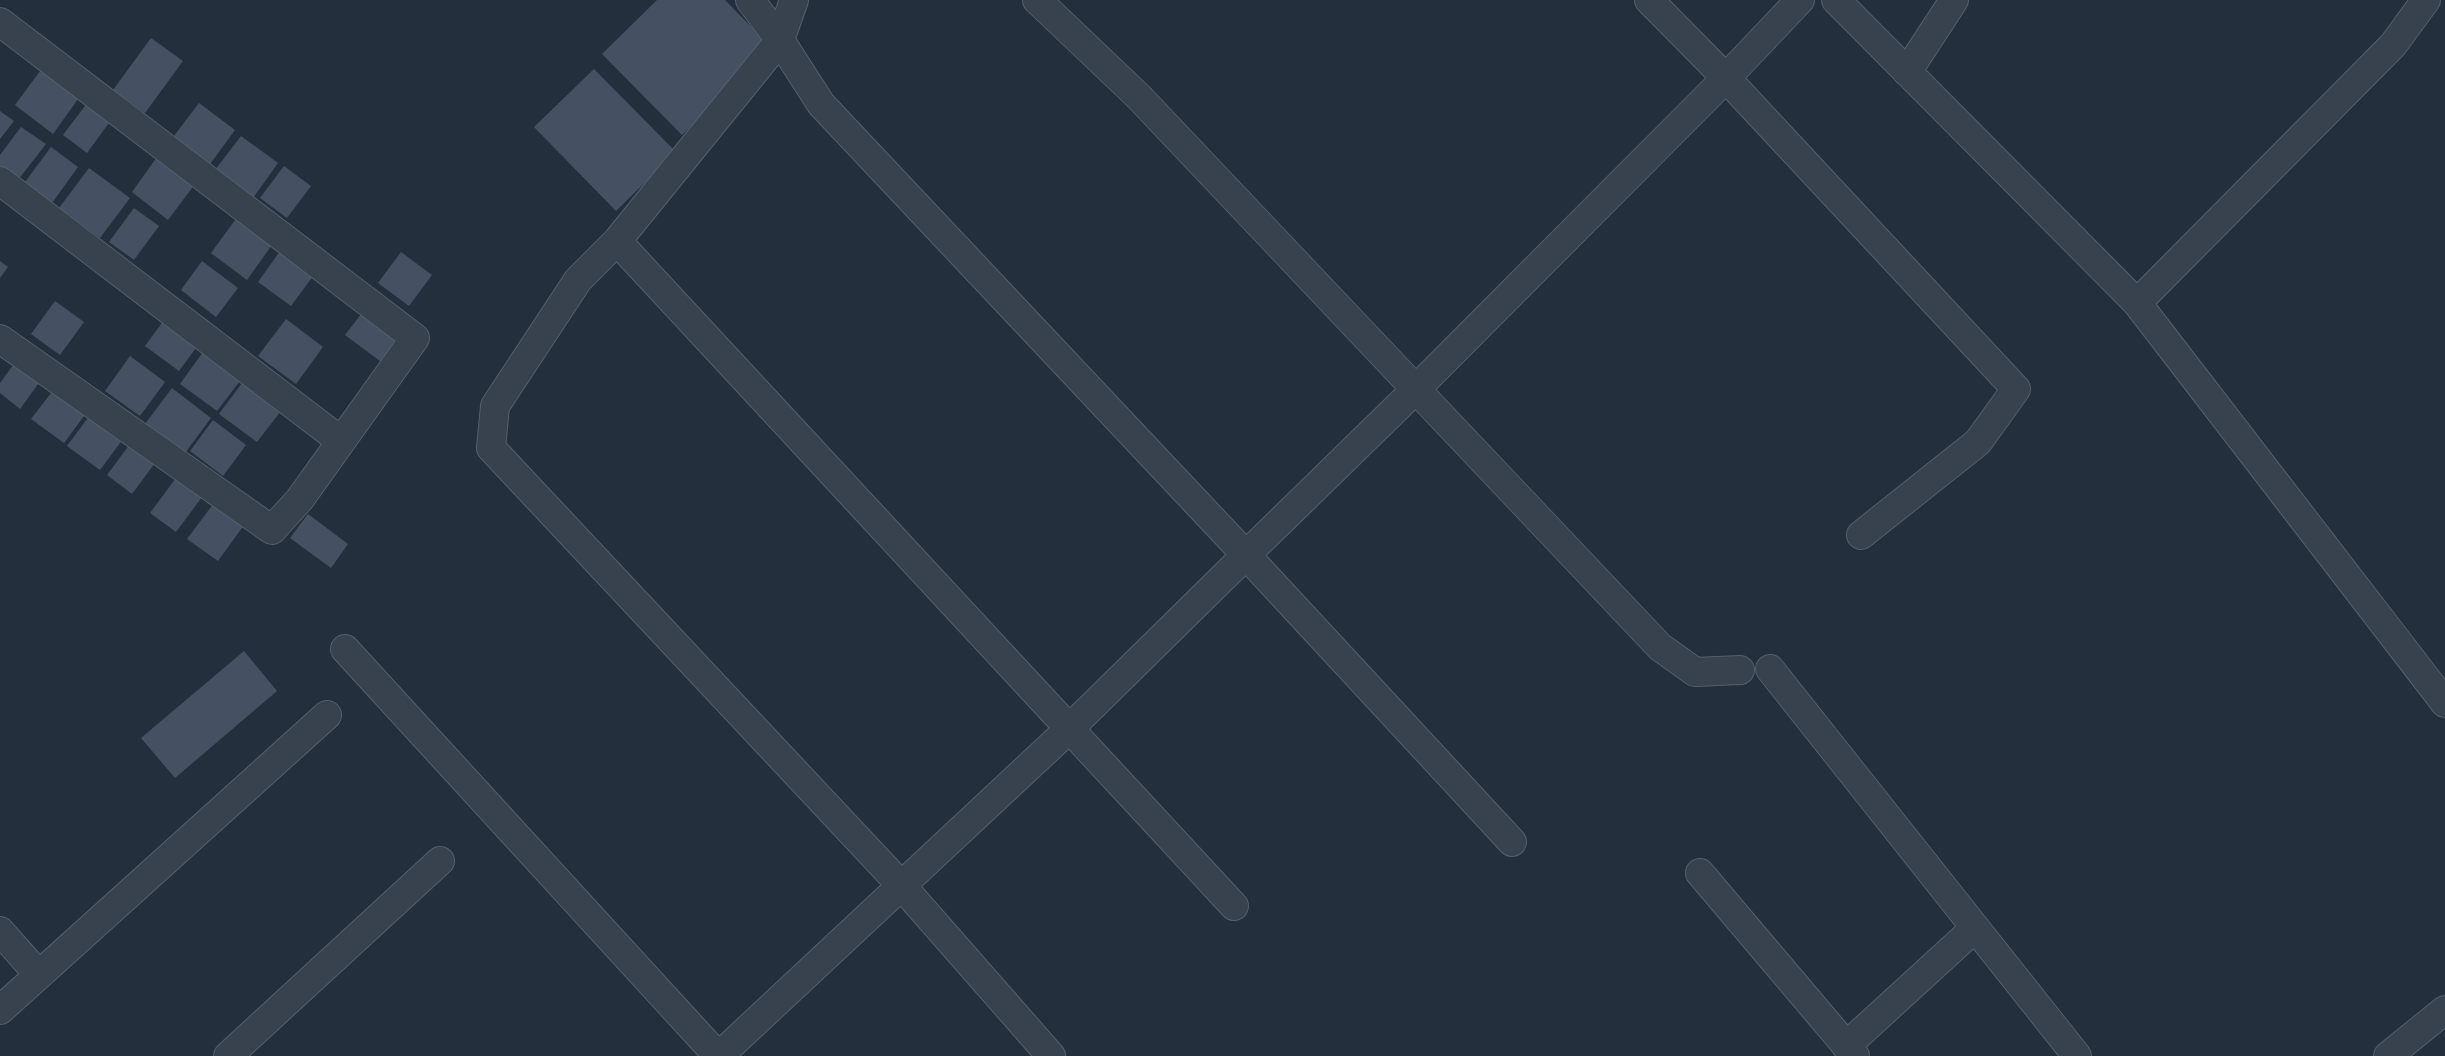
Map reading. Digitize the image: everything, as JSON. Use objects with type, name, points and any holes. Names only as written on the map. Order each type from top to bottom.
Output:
[{"type":"street","points":[[750,0],[780,40],[822,104],[1246,555],[1512,842]]},
{"type":"street","points":[[794,0],[780,40],[617,241],[578,280],[495,406],[491,448],[900,885],[1051,1056]]},
{"type":"street","points":[[1037,0],[1139,97],[1660,647],[1695,672],[1740,670]]},
{"type":"street","points":[[1649,0],[1726,78],[2016,389],[1978,442],[1861,535]]},
{"type":"street","points":[[345,649],[719,1056],[1068,730],[1416,389],[1726,78],[1800,0]]},
{"type":"street","points":[[1836,0],[2137,303],[2445,704]]},
{"type":"street","points":[[1908,72],[1954,0]]},
{"type":"street","points":[[2137,303],[2393,45],[2426,0]]},
{"type":"street","points":[[0,22],[415,338],[300,499],[272,530],[0,339]]},
{"type":"street","points":[[0,180],[341,441]]},
{"type":"street","points":[[617,241],[896,539],[1068,730],[1234,906]]},
{"type":"street","points":[[1770,668],[2077,1056]]},
{"type":"street","points":[[0,1010],[327,715]]},
{"type":"street","points":[[228,1056],[440,861]]},
{"type":"street","points":[[1700,873],[1851,1051],[1975,928]]},
{"type":"street","points":[[0,931],[38,975]]},
{"type":"street","points":[[2388,1056],[2445,1010]]},
{"type":"building","points":[[657,0],[725,0],[771,47],[682,135],[602,54]]},
{"type":"building","points":[[151,38],[183,61],[145,113],[113,90]]},
{"type":"building","points":[[43,67],[81,95],[53,134],[15,105]]},
{"type":"building","points":[[594,69],[676,152],[616,211],[534,127]]},
{"type":"building","points":[[88,102],[111,120],[87,153],[63,135]]},
{"type":"building","points":[[199,103],[235,130],[208,167],[171,140]]},
{"type":"building","points":[[0,111],[14,121],[0,139]]},
{"type":"building","points":[[21,127],[46,144],[18,180],[0,167],[0,155]]},
{"type":"building","points":[[241,136],[278,163],[253,198],[215,170]]},
{"type":"building","points":[[51,147],[78,167],[52,203],[25,182]]},
{"type":"building","points":[[157,157],[195,184],[168,220],[132,192]]},
{"type":"building","points":[[284,166],[311,186],[287,218],[260,198]]},
{"type":"building","points":[[89,168],[130,198],[100,238],[59,208]]},
{"type":"building","points":[[134,208],[159,226],[134,260],[109,242]]},
{"type":"building","points":[[238,216],[274,242],[247,280],[211,253]]},
{"type":"building","points":[[283,247],[316,272],[291,306],[258,282]]},
{"type":"building","points":[[401,252],[432,275],[409,306],[378,283]]},
{"type":"building","points":[[0,261],[8,267],[0,278]]},
{"type":"building","points":[[202,261],[238,288],[216,317],[181,290]]},
{"type":"building","points":[[55,301],[84,322],[60,355],[31,334]]},
{"type":"building","points":[[362,313],[401,342],[384,364],[345,335]]},
{"type":"building","points":[[167,316],[201,341],[179,371],[145,346]]},
{"type":"building","points":[[286,319],[323,347],[296,384],[258,356]]},
{"type":"building","points":[[208,345],[246,373],[217,411],[180,384]]},
{"type":"building","points":[[130,356],[165,382],[140,416],[105,391]]},
{"type":"building","points":[[19,357],[44,376],[20,409],[0,393],[0,383]]},
{"type":"building","points":[[248,375],[287,403],[257,442],[219,414]]},
{"type":"building","points":[[58,384],[90,408],[64,443],[31,419]]},
{"type":"building","points":[[172,388],[211,418],[185,453],[145,424]]},
{"type":"building","points":[[93,411],[126,435],[100,470],[67,446]]},
{"type":"building","points":[[213,420],[246,445],[223,476],[190,451]]},
{"type":"building","points":[[133,440],[158,459],[132,494],[107,475]]},
{"type":"building","points":[[179,474],[205,493],[176,532],[150,513]]},
{"type":"building","points":[[217,499],[247,521],[218,561],[187,539]]},
{"type":"building","points":[[308,514],[348,544],[331,568],[290,538]]},
{"type":"building","points":[[244,651],[277,691],[175,778],[141,738]]}]
